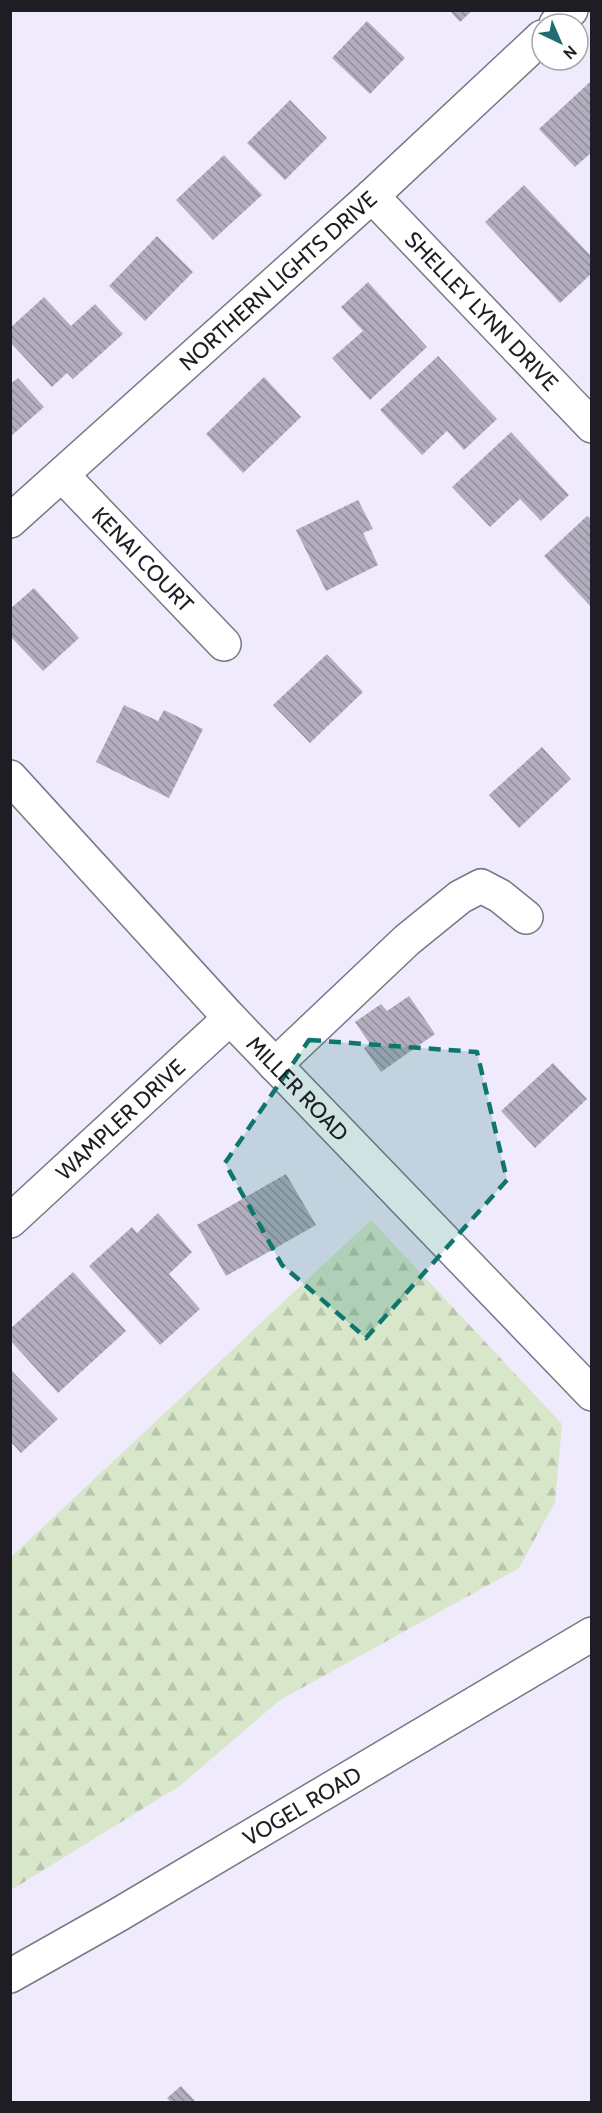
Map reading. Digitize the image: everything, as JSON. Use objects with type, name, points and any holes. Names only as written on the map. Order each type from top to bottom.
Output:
[{"type":"street","name":"NORTHERN LIGHTS DRIVE","points":[[10,521],[372,196],[530,48]]},
{"type":"street","name":"SHELLEY LYNN DRIVE","points":[[372,196],[591,426]]},
{"type":"street","name":"KENAI COURT","points":[[62,475],[224,644]]},
{"type":"street","name":"MILLER ROAD","points":[[10,777],[230,1018],[591,1394]]},
{"type":"street","points":[[275,1065],[407,940],[460,897],[482,886],[500,896],[526,917]]},
{"type":"street","name":"WAMPLER DRIVE","points":[[10,1221],[230,1018]]},
{"type":"street","name":"VOGEL ROAD","points":[[10,1976],[118,1915],[591,1634]]},
{"type":"highlighted area","points":[[309,1040],[477,1052],[507,1180],[366,1338],[282,1265],[225,1163]]},
{"type":"green space","points":[[371,1220],[562,1424],[555,1502],[519,1568],[280,1700],[181,1785],[11,1890],[11,1557]]},
{"type":"building","points":[[449,10],[473,10],[460,22]]},
{"type":"building","points":[[367,21],[405,58],[370,94],[332,58]]},
{"type":"building","points":[[590,82],[592,152],[575,167],[539,129]]},
{"type":"building","points":[[290,100],[327,138],[285,180],[247,143]]},
{"type":"building","points":[[224,155],[262,195],[213,240],[176,200]]},
{"type":"building","points":[[524,185],[592,257],[592,273],[560,303],[485,222]]},
{"type":"building","points":[[157,236],[193,272],[145,321],[109,286]]},
{"type":"building","points":[[368,282],[427,347],[370,400],[332,358],[363,331],[341,307]]},
{"type":"building","points":[[44,297],[71,326],[95,304],[123,334],[73,379],[67,373],[52,387],[10,342],[10,328]]},
{"type":"building","points":[[438,356],[497,419],[464,450],[447,431],[422,455],[380,410]]},
{"type":"building","points":[[264,377],[301,417],[243,473],[206,434]]},
{"type":"building","points":[[18,378],[44,407],[10,437],[10,384]]},
{"type":"building","points":[[511,432],[569,495],[541,521],[520,499],[490,527],[452,487]]},
{"type":"building","points":[[358,500],[373,529],[363,533],[378,565],[326,591],[296,530]]},
{"type":"building","points":[[587,516],[592,520],[592,608],[544,556]]},
{"type":"building","points":[[34,588],[79,638],[43,671],[10,636],[10,609]]},
{"type":"building","points":[[327,654],[363,692],[310,743],[273,705]]},
{"type":"building","points":[[124,705],[158,721],[164,710],[203,729],[169,798],[96,762]]},
{"type":"building","points":[[542,747],[571,779],[519,828],[489,795]]},
{"type":"building","points":[[409,996],[435,1034],[381,1072],[364,1048],[370,1044],[355,1022],[381,1004],[387,1011]]},
{"type":"building","points":[[553,1063],[587,1099],[535,1148],[501,1111]]},
{"type":"building","points":[[286,1174],[316,1225],[226,1276],[197,1225]]},
{"type":"building","points":[[158,1213],[192,1252],[169,1274],[200,1309],[160,1345],[89,1266],[132,1227],[137,1233]]},
{"type":"building","points":[[73,1272],[126,1331],[58,1393],[10,1340],[10,1329]]},
{"type":"building","points":[[10,1369],[58,1419],[21,1453],[10,1441]]},
{"type":"building","points":[[181,2086],[196,2102],[171,2102],[167,2098]]}]
